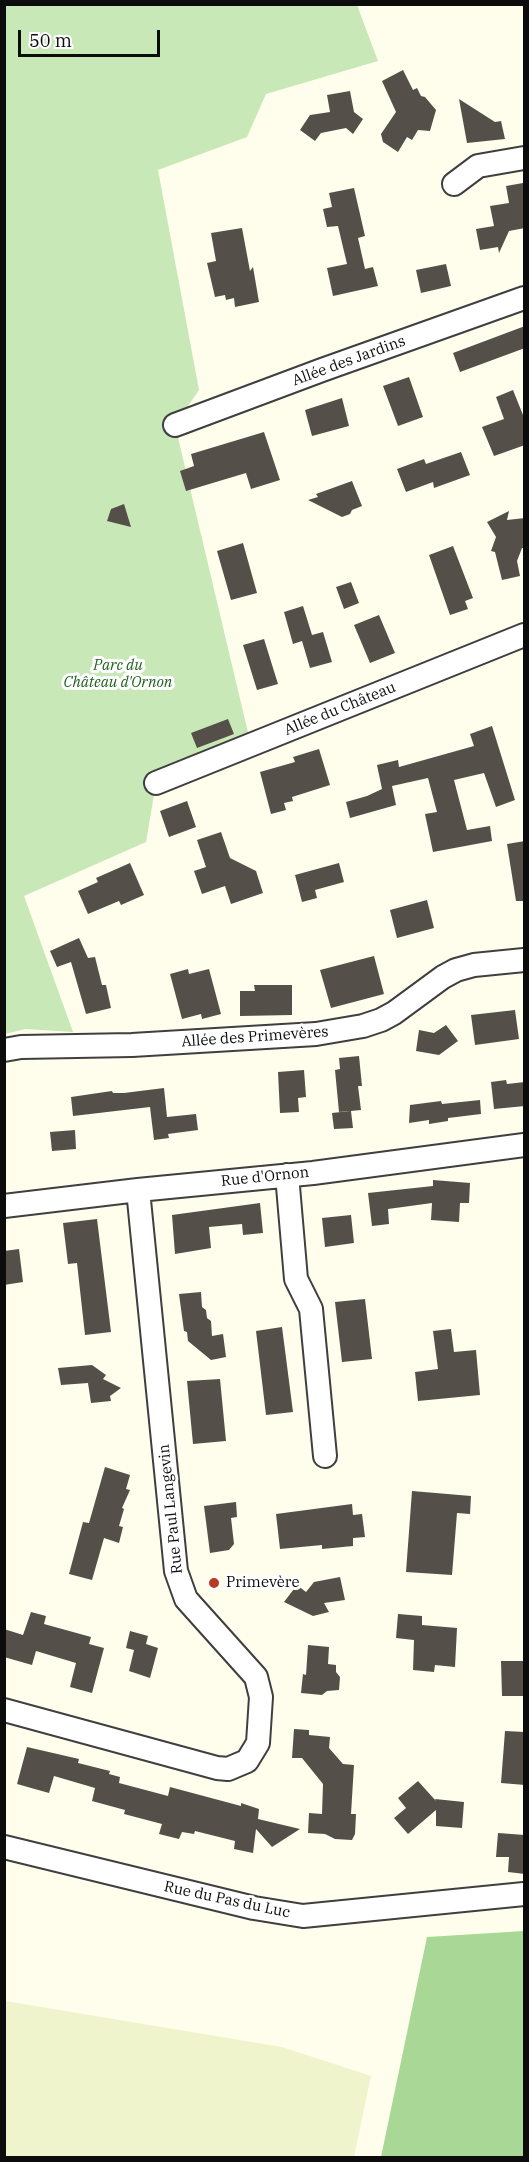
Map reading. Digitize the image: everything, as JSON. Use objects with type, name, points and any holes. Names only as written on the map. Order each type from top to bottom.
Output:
[{"type":"street","points":[[454,184],[478,166],[525,158]]},
{"type":"street","name":"Allée des Jardins","points":[[175,425],[322,369],[525,298]]},
{"type":"street","name":"Allée du Château","points":[[156,783],[525,635]]},
{"type":"street","name":"Allée des Primevères","points":[[4,1050],[21,1047],[284,1037],[363,1026],[394,1013],[456,970],[474,965],[525,960]]},
{"type":"street","name":"Rue d'Ornon","points":[[4,1206],[287,1175],[525,1145]]},
{"type":"street","points":[[287,1175],[296,1279],[311,1309],[325,1456]]},
{"type":"street","name":"Rue Paul Langevin","points":[[4,1710],[217,1768],[228,1769],[247,1761],[258,1743],[261,1697],[256,1677],[186,1599],[177,1571],[138,1190]]},
{"type":"street","name":"Rue du Pas du Luc","points":[[4,1847],[254,1908],[303,1916],[525,1894]]},
{"type":"green space","name":"Parc du Château d'Ornon","points":[[4,5],[357,5],[378,61],[266,94],[247,137],[158,170],[199,390],[175,425],[251,745],[156,783],[146,842],[24,896],[73,1032],[25,1029],[5,1034]]},
{"type":"green space","points":[[524,1931],[524,2157],[381,2157],[427,1937]]},
{"type":"green space","points":[[5,2001],[282,2047],[371,2076],[354,2157],[5,2157]]},
{"type":"building","points":[[403,70],[413,90],[417,88],[421,96],[425,97],[436,110],[430,131],[418,130],[412,140],[407,137],[398,152],[383,142],[381,134],[396,112],[382,81]]},
{"type":"building","points":[[350,91],[354,112],[363,119],[353,134],[346,128],[321,133],[315,141],[300,130],[310,115],[330,112],[327,95]]},
{"type":"building","points":[[459,99],[495,122],[501,121],[505,139],[467,143]]},
{"type":"building","points":[[523,183],[525,228],[509,231],[499,253],[498,247],[480,250],[476,229],[494,226],[490,206],[509,203],[506,186]]},
{"type":"building","points":[[354,188],[365,236],[358,238],[365,269],[373,267],[378,286],[333,296],[327,268],[347,264],[338,226],[327,227],[323,209],[332,207],[329,193]]},
{"type":"building","points":[[242,228],[250,271],[253,267],[259,302],[235,307],[234,298],[226,300],[225,295],[215,297],[207,263],[216,261],[211,233]]},
{"type":"building","points":[[446,264],[451,286],[421,293],[416,270]]},
{"type":"building","points":[[525,326],[525,348],[460,372],[453,353]]},
{"type":"building","points":[[409,377],[423,417],[398,426],[383,386]]},
{"type":"building","points":[[513,390],[525,420],[525,445],[494,456],[482,427],[504,419],[496,397]]},
{"type":"building","points":[[342,398],[349,426],[312,436],[305,410]]},
{"type":"building","points":[[264,432],[280,480],[251,489],[246,473],[186,491],[180,471],[194,466],[191,454]]},
{"type":"building","points":[[461,452],[470,475],[434,488],[433,482],[406,492],[397,469],[424,459],[426,464]]},
{"type":"building","points":[[352,481],[362,506],[352,510],[350,514],[342,517],[308,500],[318,497],[316,494]]},
{"type":"building","points":[[124,504],[131,527],[107,521],[111,509]]},
{"type":"building","points":[[509,511],[507,520],[525,518],[525,548],[522,548],[517,561],[520,576],[502,580],[495,552],[491,551],[496,537],[487,522]]},
{"type":"building","points":[[243,543],[257,593],[231,600],[217,551]]},
{"type":"building","points":[[453,546],[473,598],[465,601],[468,609],[450,615],[429,555]]},
{"type":"building","points":[[351,582],[359,603],[344,609],[336,587]]},
{"type":"building","points":[[303,606],[312,635],[323,632],[332,662],[310,668],[302,641],[293,644],[284,612]]},
{"type":"building","points":[[379,615],[395,653],[370,663],[354,625]]},
{"type":"building","points":[[264,639],[278,684],[257,690],[243,645]]},
{"type":"building","points":[[228,719],[234,734],[197,748],[191,733]]},
{"type":"building","points":[[492,726],[515,800],[496,807],[484,773],[454,780],[467,830],[490,826],[492,841],[433,852],[425,814],[437,812],[428,778],[392,786],[396,805],[350,818],[346,802],[382,789],[377,765],[398,760],[399,767],[474,746],[470,734]]},
{"type":"building","points":[[319,749],[330,785],[292,797],[293,801],[284,803],[286,810],[271,814],[260,772],[295,762],[293,757]]},
{"type":"building","points":[[187,801],[196,827],[169,837],[160,811]]},
{"type":"building","points":[[221,832],[230,858],[256,871],[263,893],[231,904],[225,886],[202,894],[194,871],[206,867],[197,840]]},
{"type":"building","points":[[525,841],[525,901],[516,901],[507,844]]},
{"type":"building","points":[[130,863],[144,895],[121,905],[119,901],[88,914],[78,891],[98,882],[96,878]]},
{"type":"building","points":[[339,863],[344,882],[315,890],[317,898],[302,902],[295,875]]},
{"type":"building","points":[[427,900],[434,928],[397,938],[390,910]]},
{"type":"building","points":[[79,938],[88,958],[95,957],[102,985],[106,985],[111,1008],[86,1014],[71,962],[57,967],[50,951]]},
{"type":"building","points":[[374,956],[384,994],[331,1008],[320,970]]},
{"type":"building","points":[[188,969],[189,974],[209,969],[221,1014],[202,1019],[201,1014],[182,1019],[170,974]]},
{"type":"building","points":[[254,985],[292,985],[292,1015],[240,1016],[240,991],[255,991]]},
{"type":"building","points":[[515,1010],[519,1039],[475,1045],[471,1015]]},
{"type":"building","points":[[446,1025],[458,1041],[439,1055],[416,1051],[419,1030],[434,1033]]},
{"type":"building","points":[[359,1056],[362,1086],[358,1086],[361,1110],[351,1111],[353,1128],[334,1129],[332,1113],[350,1111],[339,1112],[335,1070],[340,1069],[339,1058]]},
{"type":"building","points":[[304,1070],[306,1097],[298,1098],[299,1112],[280,1113],[278,1072]]},
{"type":"building","points":[[506,1080],[507,1084],[525,1082],[525,1106],[494,1109],[491,1082]]},
{"type":"building","points":[[164,1088],[167,1117],[196,1114],[198,1130],[168,1134],[169,1138],[154,1140],[150,1107],[73,1116],[71,1097],[112,1091],[113,1093],[124,1093]]},
{"type":"building","points":[[480,1100],[481,1114],[448,1118],[448,1121],[429,1124],[429,1120],[409,1123],[410,1105]]},
{"type":"building","points":[[75,1130],[76,1149],[52,1151],[50,1132]]},
{"type":"building","points":[[433,1180],[470,1183],[469,1203],[460,1203],[459,1222],[431,1220],[432,1203],[388,1209],[389,1224],[372,1226],[368,1193],[433,1186]]},
{"type":"building","points":[[260,1203],[263,1233],[243,1235],[242,1224],[209,1227],[211,1248],[175,1254],[172,1215]]},
{"type":"building","points":[[351,1215],[354,1243],[325,1247],[322,1218]]},
{"type":"building","points":[[97,1219],[111,1332],[85,1335],[77,1263],[68,1264],[63,1223]]},
{"type":"building","points":[[19,1249],[23,1282],[4,1285],[4,1251]]},
{"type":"building","points":[[201,1292],[202,1307],[211,1321],[212,1336],[223,1334],[226,1357],[211,1360],[188,1341],[187,1332],[184,1331],[179,1294]]},
{"type":"building","points":[[365,1299],[372,1359],[342,1362],[335,1302]]},
{"type":"building","points":[[282,1327],[293,1412],[266,1415],[256,1331]]},
{"type":"building","points":[[451,1329],[454,1352],[476,1350],[480,1395],[418,1401],[415,1372],[438,1369],[433,1331]]},
{"type":"building","points":[[92,1365],[106,1375],[103,1379],[121,1388],[110,1396],[111,1401],[91,1403],[88,1383],[61,1385],[58,1368]]},
{"type":"building","points":[[220,1379],[226,1441],[193,1444],[187,1381]]},
{"type":"building","points":[[105,1467],[130,1475],[126,1489],[130,1490],[122,1508],[124,1509],[119,1526],[123,1527],[119,1543],[104,1538],[92,1580],[69,1574],[83,1522],[89,1523]]},
{"type":"building","points":[[412,1491],[471,1496],[470,1514],[457,1513],[452,1575],[406,1572]]},
{"type":"building","points":[[236,1502],[237,1517],[231,1518],[234,1544],[229,1550],[210,1553],[204,1506]]},
{"type":"building","points":[[352,1504],[353,1515],[362,1514],[365,1537],[353,1538],[353,1546],[322,1549],[322,1545],[280,1549],[276,1514]]},
{"type":"building","points":[[340,1577],[345,1600],[324,1603],[329,1612],[313,1616],[284,1602],[297,1585],[306,1592],[314,1582]]},
{"type":"building","points":[[31,1612],[46,1616],[44,1624],[91,1637],[89,1644],[104,1648],[92,1693],[70,1687],[76,1663],[36,1651],[32,1665],[4,1657],[4,1629],[23,1635]]},
{"type":"building","points":[[398,1614],[422,1616],[422,1625],[457,1628],[455,1667],[435,1665],[434,1672],[413,1670],[414,1640],[396,1638]]},
{"type":"building","points":[[130,1631],[148,1636],[146,1644],[158,1648],[150,1678],[129,1671],[134,1650],[126,1648]]},
{"type":"building","points":[[308,1645],[329,1647],[328,1664],[336,1665],[336,1672],[340,1677],[339,1690],[327,1691],[322,1695],[301,1693],[303,1674],[306,1675]]},
{"type":"building","points":[[501,1661],[525,1661],[525,1696],[502,1696]]},
{"type":"building","points":[[294,1729],[309,1730],[309,1735],[330,1737],[329,1748],[343,1764],[354,1765],[351,1814],[356,1814],[355,1834],[352,1840],[308,1833],[309,1813],[322,1814],[323,1784],[302,1758],[292,1758]]},
{"type":"building","points":[[505,1731],[525,1732],[525,1785],[501,1783]]},
{"type":"building","points":[[27,1747],[79,1759],[78,1763],[110,1771],[109,1774],[120,1777],[119,1783],[168,1796],[170,1787],[241,1806],[241,1803],[259,1809],[258,1819],[300,1829],[272,1847],[256,1829],[253,1853],[234,1849],[235,1841],[195,1831],[194,1834],[182,1832],[179,1839],[159,1834],[162,1824],[124,1814],[125,1810],[92,1801],[95,1788],[54,1776],[49,1793],[17,1784]]},
{"type":"building","points":[[418,1781],[436,1801],[435,1799],[464,1802],[462,1828],[436,1826],[436,1810],[408,1834],[394,1818],[406,1808],[398,1798]]},
{"type":"building","points":[[498,1833],[525,1835],[525,1874],[508,1872],[509,1857],[496,1857]]},
{"type":"place","name":"Primevère","points":[[214,1583]]}]
